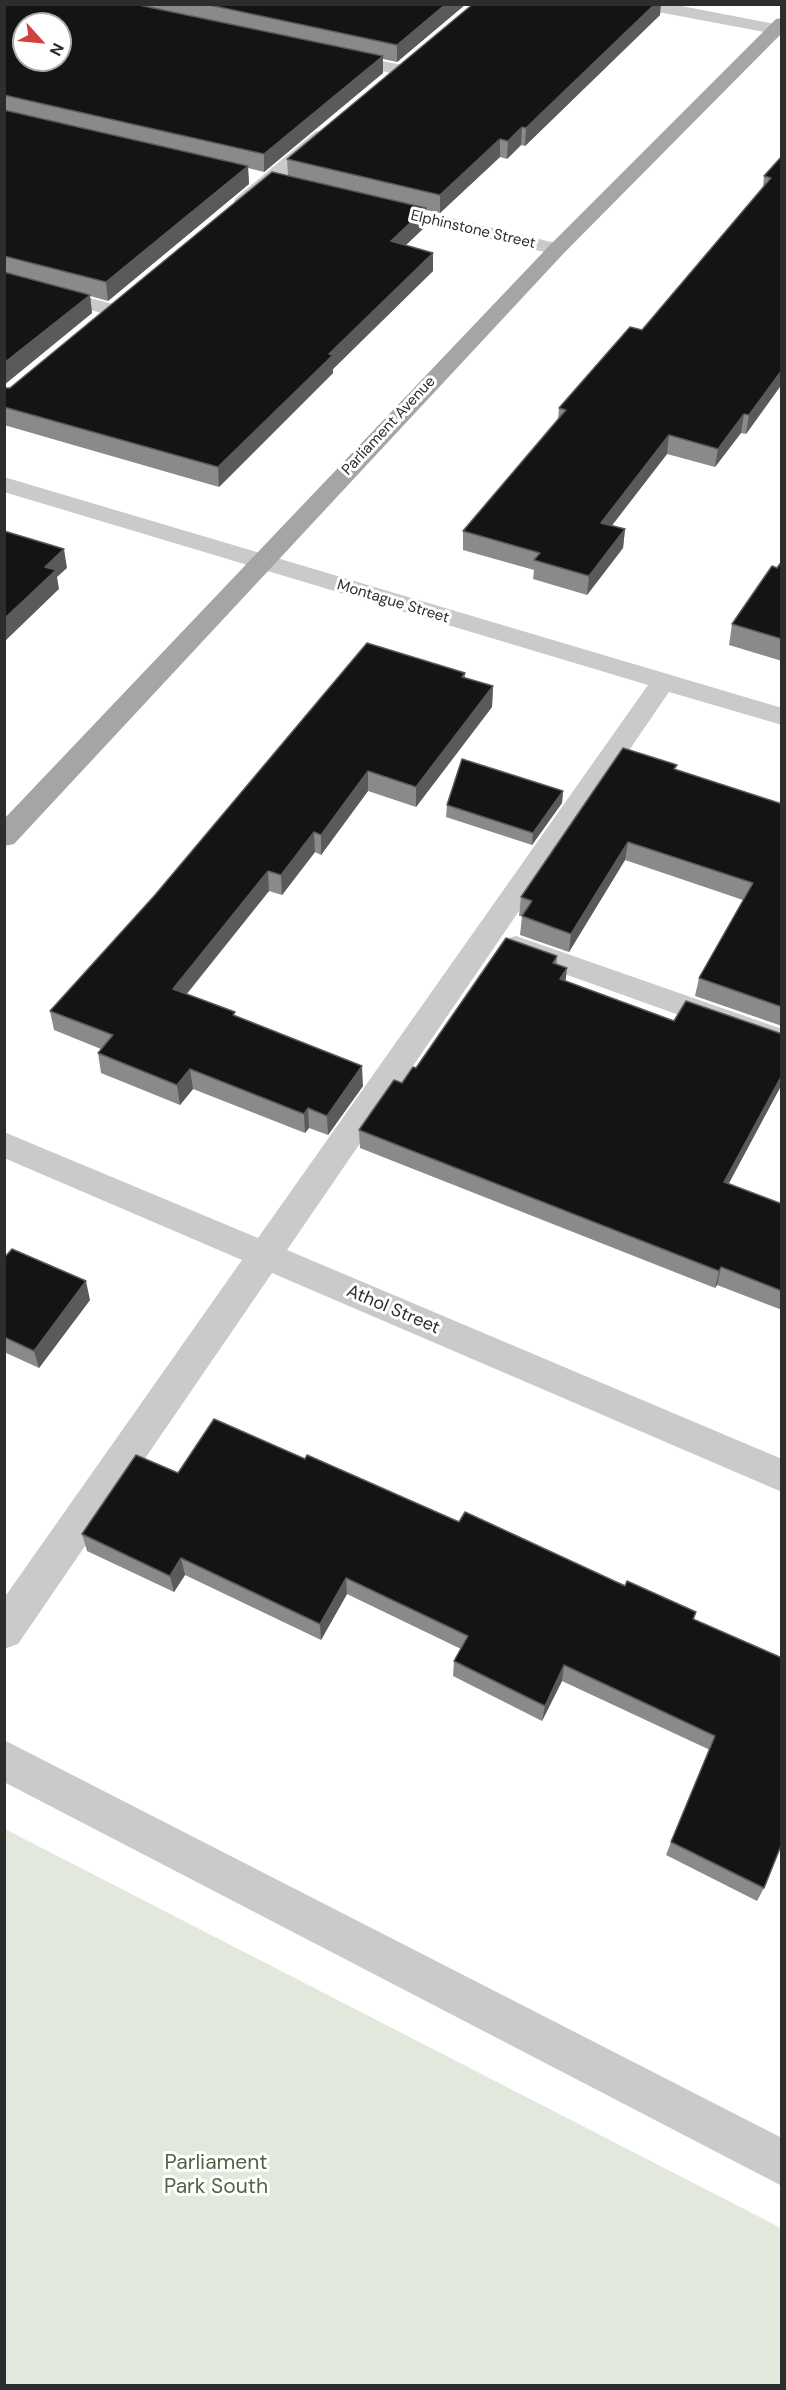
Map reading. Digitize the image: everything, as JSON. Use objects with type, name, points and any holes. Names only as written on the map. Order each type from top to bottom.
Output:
[{"type":"main road","name":"Parliament Avenue","points":[[4,837],[260,562],[557,249],[778,26]]},
{"type":"street","points":[[642,4],[778,26]]},
{"type":"street","points":[[320,53],[401,70]]},
{"type":"street","points":[[383,85],[419,55]]},
{"type":"street","points":[[232,212],[339,122]]},
{"type":"street","points":[[245,176],[291,187]]},
{"type":"street","name":"Elphinstone Street","points":[[361,203],[557,249]]},
{"type":"street","points":[[4,281],[113,310]]},
{"type":"street","points":[[95,325],[132,295]]},
{"type":"street","name":"Montague Street","points":[[4,484],[782,717]]},
{"type":"street","points":[[4,1631],[663,682]]},
{"type":"street","points":[[486,936],[782,1041]]},
{"type":"street","name":"Athol Street","points":[[4,1144],[782,1476]]},
{"type":"street","points":[[4,1760],[782,2163]]},
{"type":"green space","name":"Parliament Park South","points":[[5,1829],[781,2228],[781,2385],[5,2385]]},
{"type":"building","points":[[4,4],[134,4],[383,56],[264,154],[4,95]]},
{"type":"building","points":[[205,4],[446,4],[397,45]]},
{"type":"building","points":[[473,4],[655,4],[526,128],[522,127],[508,141],[500,139],[440,195],[287,159]]},
{"type":"building","points":[[4,110],[248,166],[106,282],[4,256]]},
{"type":"building","points":[[782,156],[782,370],[749,415],[744,414],[718,449],[669,435],[601,523],[625,529],[589,576],[534,560],[540,553],[463,531],[566,410],[559,408],[630,327],[642,330],[771,178],[764,176]]},
{"type":"building","points":[[272,172],[426,208],[391,241],[433,253],[218,467],[4,407],[4,388],[10,388]]},
{"type":"building","points":[[4,272],[90,295],[4,363]]},
{"type":"building","points":[[4,531],[64,549],[45,567],[56,570],[4,619]]},
{"type":"building","points":[[782,561],[782,639],[732,624],[772,566],[777,568]]},
{"type":"building","points":[[367,643],[465,673],[462,677],[493,686],[416,787],[368,771],[321,835],[314,832],[281,875],[268,871],[173,989],[235,1012],[233,1015],[362,1066],[327,1116],[308,1108],[304,1114],[190,1069],[177,1085],[98,1053],[113,1035],[50,1011],[155,895]]},
{"type":"building","points":[[623,748],[677,765],[674,769],[782,804],[782,1007],[699,978],[753,883],[628,842],[571,934],[522,916],[532,901],[521,897]]},
{"type":"building","points":[[462,759],[563,791],[533,833],[447,805]]},
{"type":"building","points":[[506,938],[557,956],[553,963],[567,968],[560,979],[674,1021],[686,1001],[782,1034],[782,1075],[724,1182],[782,1204],[782,1291],[721,1267],[719,1271],[359,1130],[394,1080],[402,1083],[413,1067],[416,1068]]},
{"type":"building","points":[[12,1249],[86,1281],[34,1351],[4,1337],[4,1258]]},
{"type":"building","points":[[214,1419],[305,1459],[307,1455],[459,1522],[465,1512],[625,1586],[627,1581],[696,1612],[693,1619],[782,1658],[782,1843],[764,1888],[671,1842],[715,1736],[564,1665],[545,1706],[454,1661],[468,1636],[346,1578],[320,1624],[181,1558],[170,1576],[82,1534],[136,1455],[178,1473]]}]
